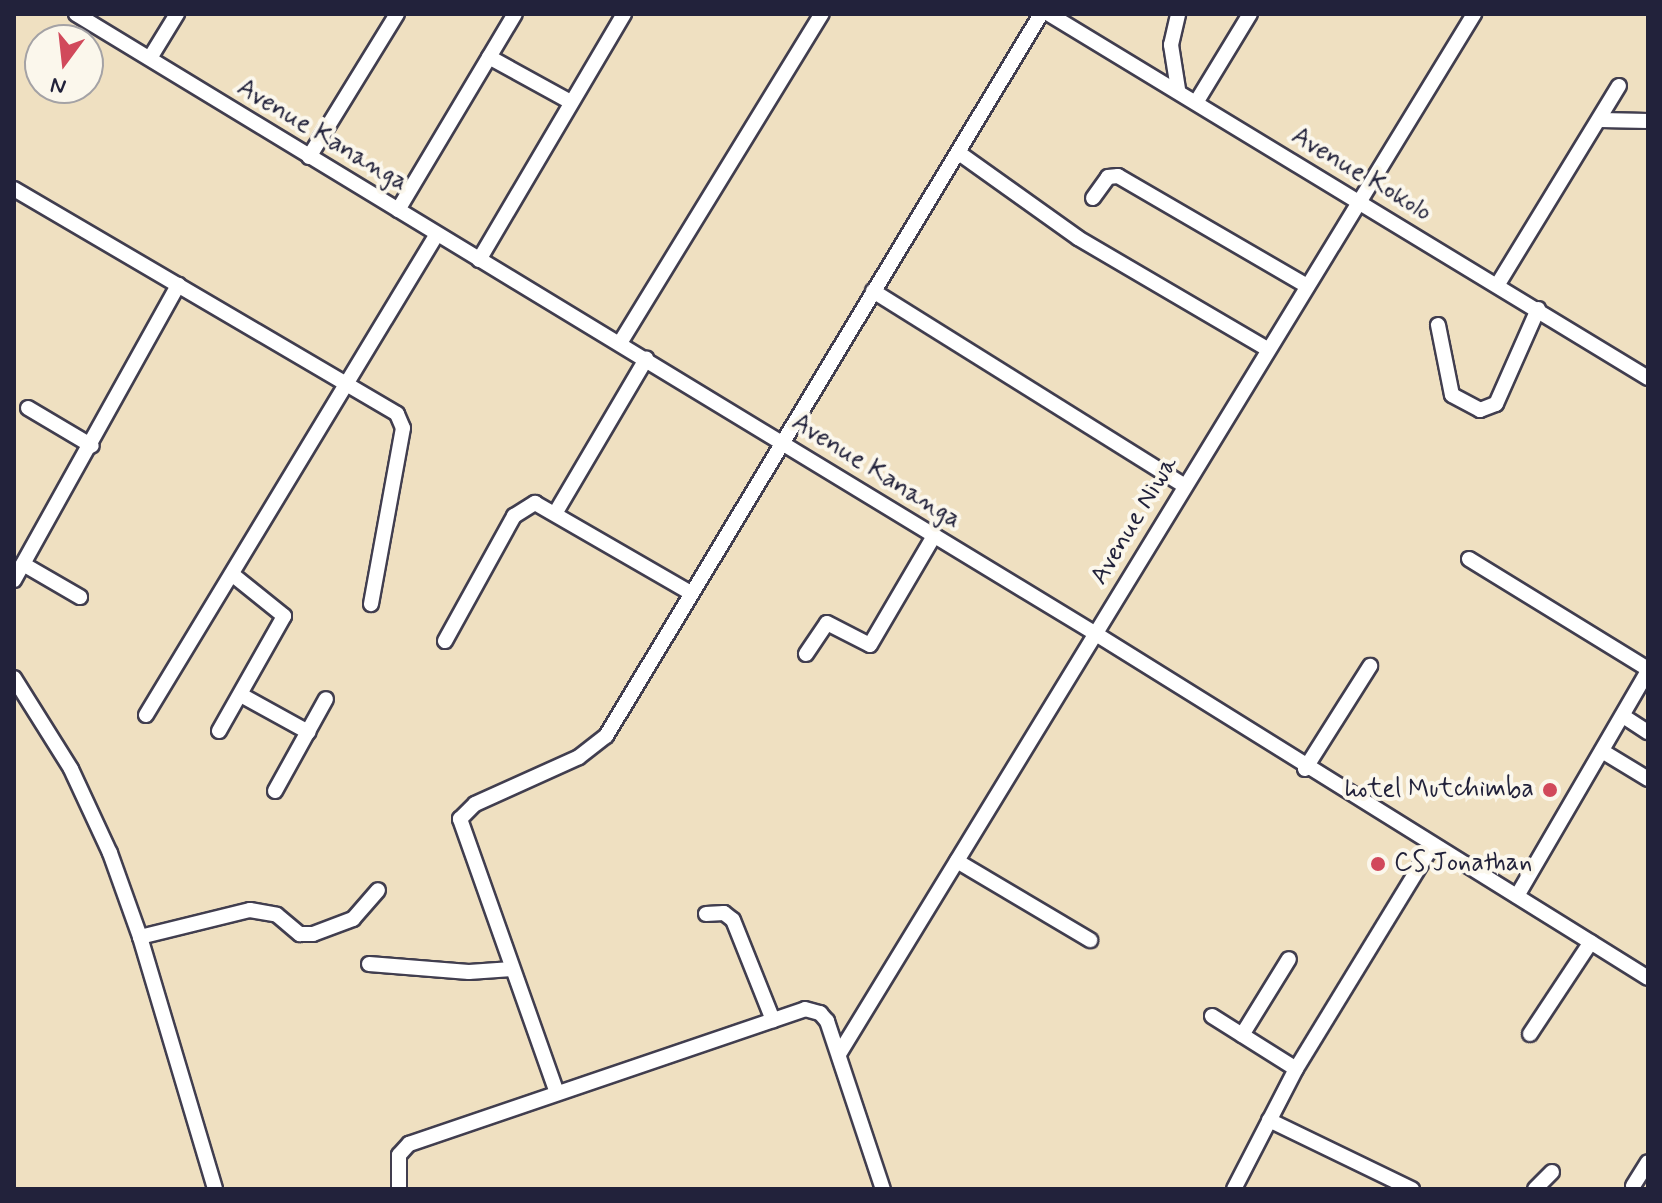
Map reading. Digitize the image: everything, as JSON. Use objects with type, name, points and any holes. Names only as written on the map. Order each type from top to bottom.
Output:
[{"type":"street","name":"Avenue Kananga","points":[[76,14],[1096,634],[1305,769],[1648,978]]},
{"type":"street","points":[[150,58],[177,14]]},
{"type":"street","points":[[309,157],[397,14]]},
{"type":"street","points":[[398,210],[515,14]]},
{"type":"street","points":[[479,260],[624,14]]},
{"type":"street","points":[[620,343],[822,14]]},
{"type":"street","points":[[557,1093],[459,830],[460,819],[475,804],[594,748],[784,444],[1041,14]]},
{"type":"street","name":"Avenue Kokolo","points":[[1049,14],[1068,19],[1356,202],[1498,284],[1648,378]]},
{"type":"street","points":[[1178,14],[1171,45],[1178,89]]},
{"type":"street","points":[[1197,101],[1250,14]]},
{"type":"street","name":"Avenue Niwa","points":[[839,1054],[1356,202],[1474,14]]},
{"type":"street","points":[[489,57],[571,102]]},
{"type":"street","points":[[1498,284],[1619,86]]},
{"type":"street","points":[[1601,120],[1648,121]]},
{"type":"street","points":[[959,153],[1078,238],[1267,349]]},
{"type":"street","points":[[1093,198],[1108,177],[1118,176],[1307,286]]},
{"type":"street","points":[[15,193],[388,407],[403,428],[371,604]]},
{"type":"street","points":[[146,715],[195,626],[233,575],[437,234]]},
{"type":"street","points":[[14,580],[92,446],[178,285]]},
{"type":"street","points":[[873,291],[1184,485]]},
{"type":"street","points":[[1438,325],[1452,395],[1480,410],[1496,404],[1538,309]]},
{"type":"street","points":[[556,512],[646,359]]},
{"type":"street","points":[[28,408],[92,446]]},
{"type":"street","points":[[445,641],[520,508],[535,503],[556,512],[691,593]]},
{"type":"street","points":[[806,654],[827,623],[870,645],[934,536]]},
{"type":"street","points":[[1469,559],[1648,670],[1517,896]]},
{"type":"street","points":[[23,564],[80,597]]},
{"type":"street","points":[[219,731],[284,616],[233,575]]},
{"type":"street","points":[[1305,769],[1370,666]]},
{"type":"street","points":[[14,678],[92,809],[140,937],[215,1189]]},
{"type":"street","points":[[241,695],[308,732]]},
{"type":"street","points":[[275,791],[326,699]]},
{"type":"street","points":[[1623,716],[1648,732]]},
{"type":"street","points":[[1602,751],[1648,779]]},
{"type":"street","points":[[1234,1189],[1296,1069],[1432,846]]},
{"type":"street","points":[[957,861],[1090,940]]},
{"type":"street","points":[[140,937],[250,910],[277,915],[300,934],[313,934],[353,919],[378,890]]},
{"type":"street","points":[[706,914],[724,913],[733,920],[773,1020]]},
{"type":"street","points":[[1530,1034],[1591,942]]},
{"type":"street","points":[[1242,1035],[1289,959]]},
{"type":"street","points":[[369,964],[456,971],[512,969]]},
{"type":"street","points":[[399,1189],[399,1155],[409,1144],[805,1009],[820,1013],[839,1054],[883,1189]]},
{"type":"street","points":[[1212,1016],[1296,1069]]},
{"type":"street","points":[[1269,1120],[1412,1189]]},
{"type":"street","points":[[1633,1186],[1648,1162]]},
{"type":"street","points":[[1535,1189],[1552,1172]]},
{"type":"place","name":"hotel Mutchimba","points":[[1550,790]]},
{"type":"place","name":"CS Jonathan","points":[[1378,864]]}]
